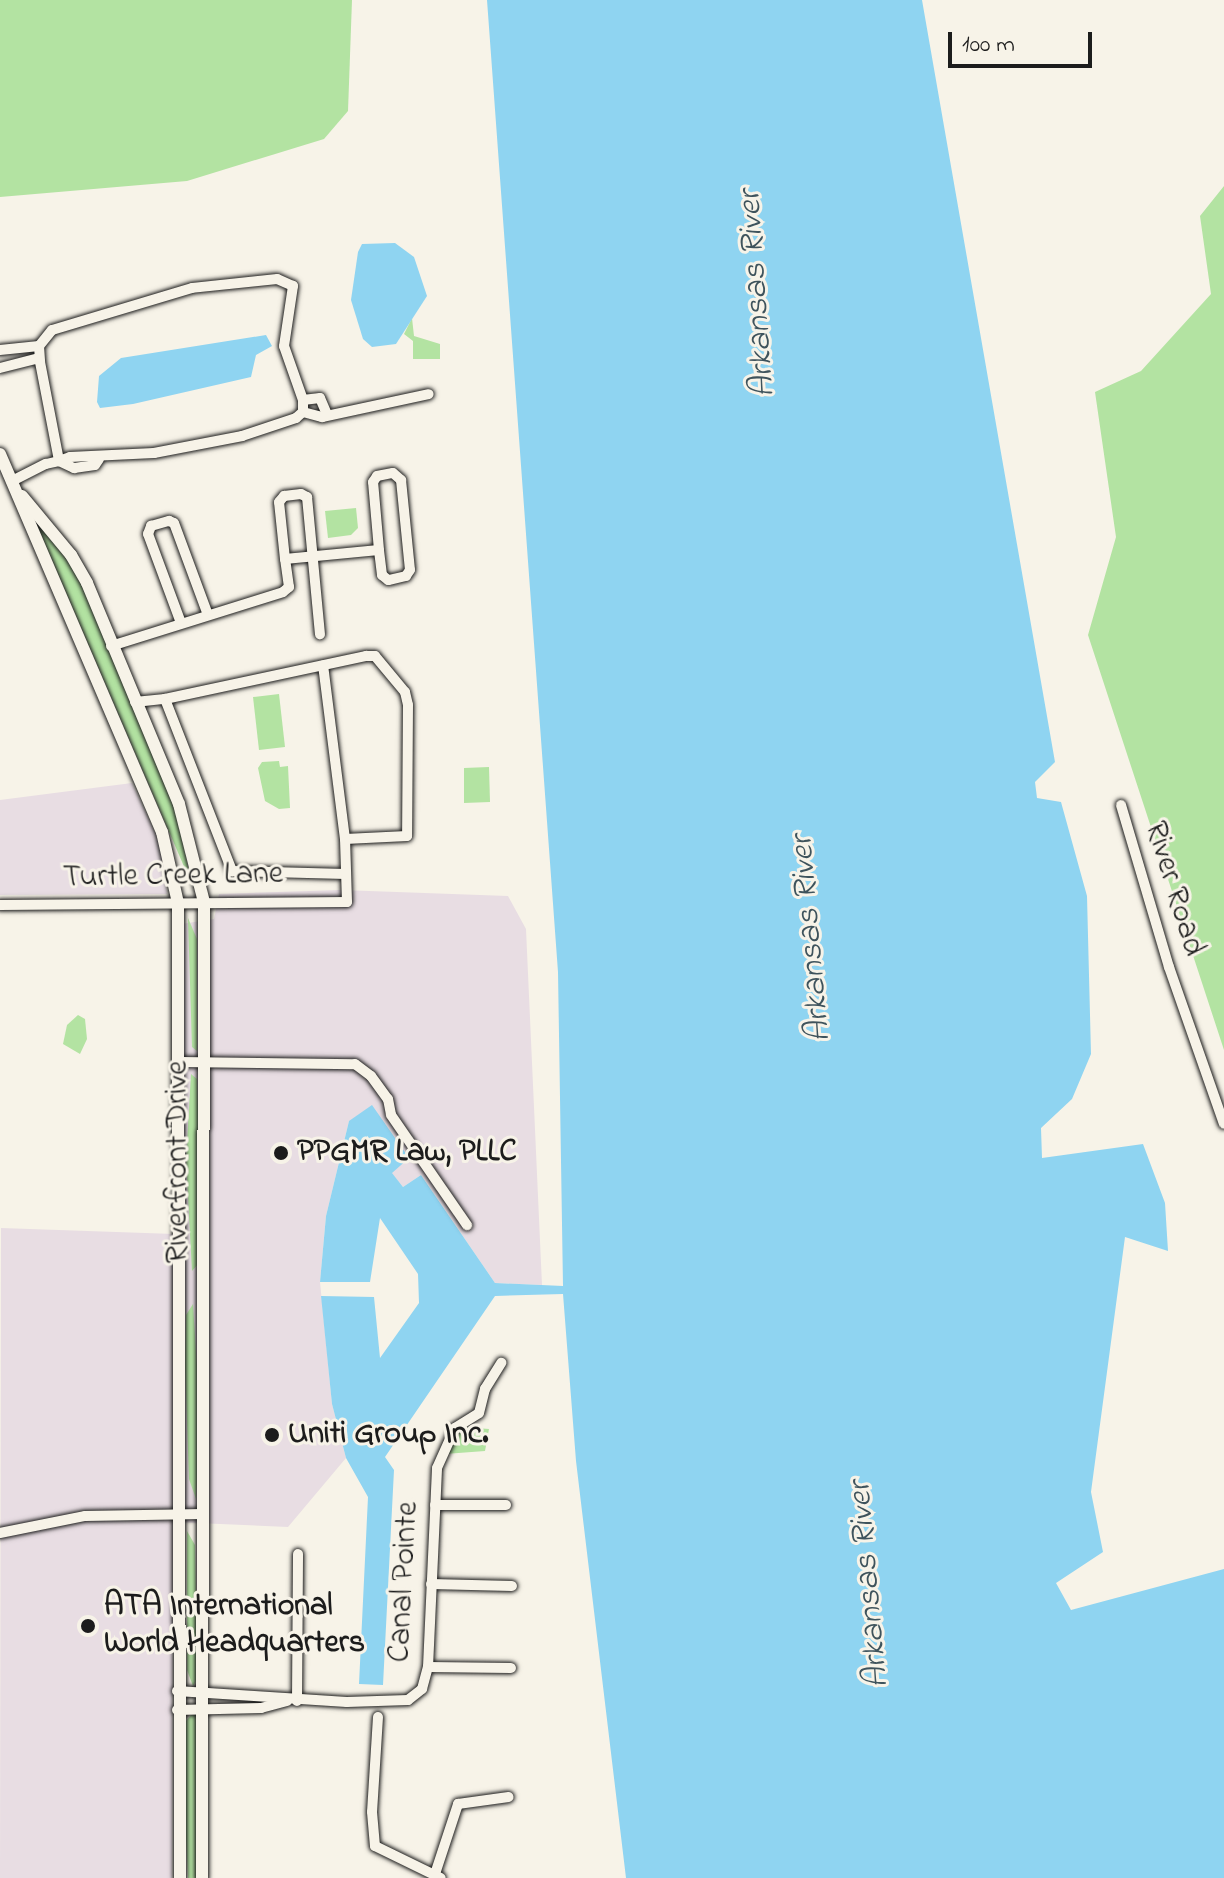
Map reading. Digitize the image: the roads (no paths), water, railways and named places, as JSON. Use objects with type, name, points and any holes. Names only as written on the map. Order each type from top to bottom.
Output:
[{"type":"street","points":[[1,361],[39,346],[52,330],[122,306],[192,288],[286,281],[294,292],[285,359],[303,406],[312,418],[326,412],[429,394]]},
{"type":"street","points":[[39,346],[59,461],[68,468],[89,467],[99,459],[242,436],[320,398],[326,412]]},
{"type":"street","points":[[1,361],[39,358]]},
{"type":"street","name":"Riverfront Drive","points":[[0,454],[162,832],[178,903],[181,1062],[177,1691],[180,1878]]},
{"type":"street","points":[[15,486],[59,461]]},
{"type":"street","points":[[393,473],[401,480],[410,570],[406,576],[388,580],[382,575],[379,550],[373,482],[377,476],[393,473]]},
{"type":"street","name":"Riverfront Drive","points":[[15,486],[71,555],[183,816],[204,902],[202,1878]]},
{"type":"street","points":[[111,646],[283,592],[289,587],[279,502],[284,496],[301,494],[307,497],[320,634]]},
{"type":"street","points":[[181,623],[148,534],[151,526],[169,521],[174,523],[208,615]]},
{"type":"street","points":[[285,559],[379,550]]},
{"type":"street","points":[[135,702],[165,699],[375,656],[405,692],[408,705],[407,836],[345,839]]},
{"type":"street","points":[[165,699],[232,871],[246,875],[346,874],[345,839],[323,665]]},
{"type":"street","name":"River Road","points":[[1121,805],[1169,967],[1224,1124]]},
{"type":"street","name":"Turtle Creek Lane","points":[[0,905],[347,902],[346,874]]},
{"type":"street","points":[[181,1062],[355,1064],[381,1090],[391,1115],[467,1225]]},
{"type":"street","name":"Canal Pointe","points":[[177,1710],[292,1701],[408,1700],[422,1689],[428,1667],[437,1468],[447,1440],[460,1423],[479,1413],[485,1389],[501,1363]]},
{"type":"street","points":[[435,1505],[506,1505]]},
{"type":"street","points":[[0,1533],[85,1516],[203,1514]]},
{"type":"street","points":[[292,1701],[298,1554]]},
{"type":"street","points":[[431,1584],[512,1586]]},
{"type":"street","points":[[428,1667],[511,1668]]},
{"type":"street","name":"Canal Pointe","points":[[177,1691],[292,1701]]},
{"type":"street","points":[[378,1717],[372,1812],[375,1846],[439,1877],[458,1804],[509,1797]]},
{"type":"water","name":"Arkansas River","points":[[487,0],[922,0],[1055,762],[1035,782],[1037,798],[1061,802],[1087,896],[1091,1054],[1072,1099],[1041,1128],[1042,1158],[1143,1144],[1165,1203],[1168,1251],[1125,1237],[1091,1492],[1103,1552],[1056,1583],[1071,1610],[1224,1569],[1224,1878],[626,1878],[576,1461],[563,1294],[495,1296],[385,1457],[394,1470],[383,1685],[359,1684],[368,1497],[346,1458],[332,1404],[321,1296],[374,1297],[380,1358],[419,1303],[418,1274],[380,1218],[370,1282],[320,1282],[326,1216],[349,1121],[372,1105],[409,1158],[392,1173],[403,1187],[421,1175],[495,1283],[563,1286],[558,972]]},
{"type":"water","points":[[395,243],[414,257],[427,296],[396,344],[372,347],[363,339],[351,300],[358,252],[362,244]]},
{"type":"water","points":[[266,335],[272,346],[256,355],[251,377],[133,404],[100,408],[97,402],[99,376],[121,358]]},
{"type":"place","name":"PPGMR Law, PLLC","points":[[281,1153]]},
{"type":"place","name":"Uniti Group Inc.","points":[[272,1435]]},
{"type":"place","name":"ATA International World Headquarters","points":[[88,1626]]}]
